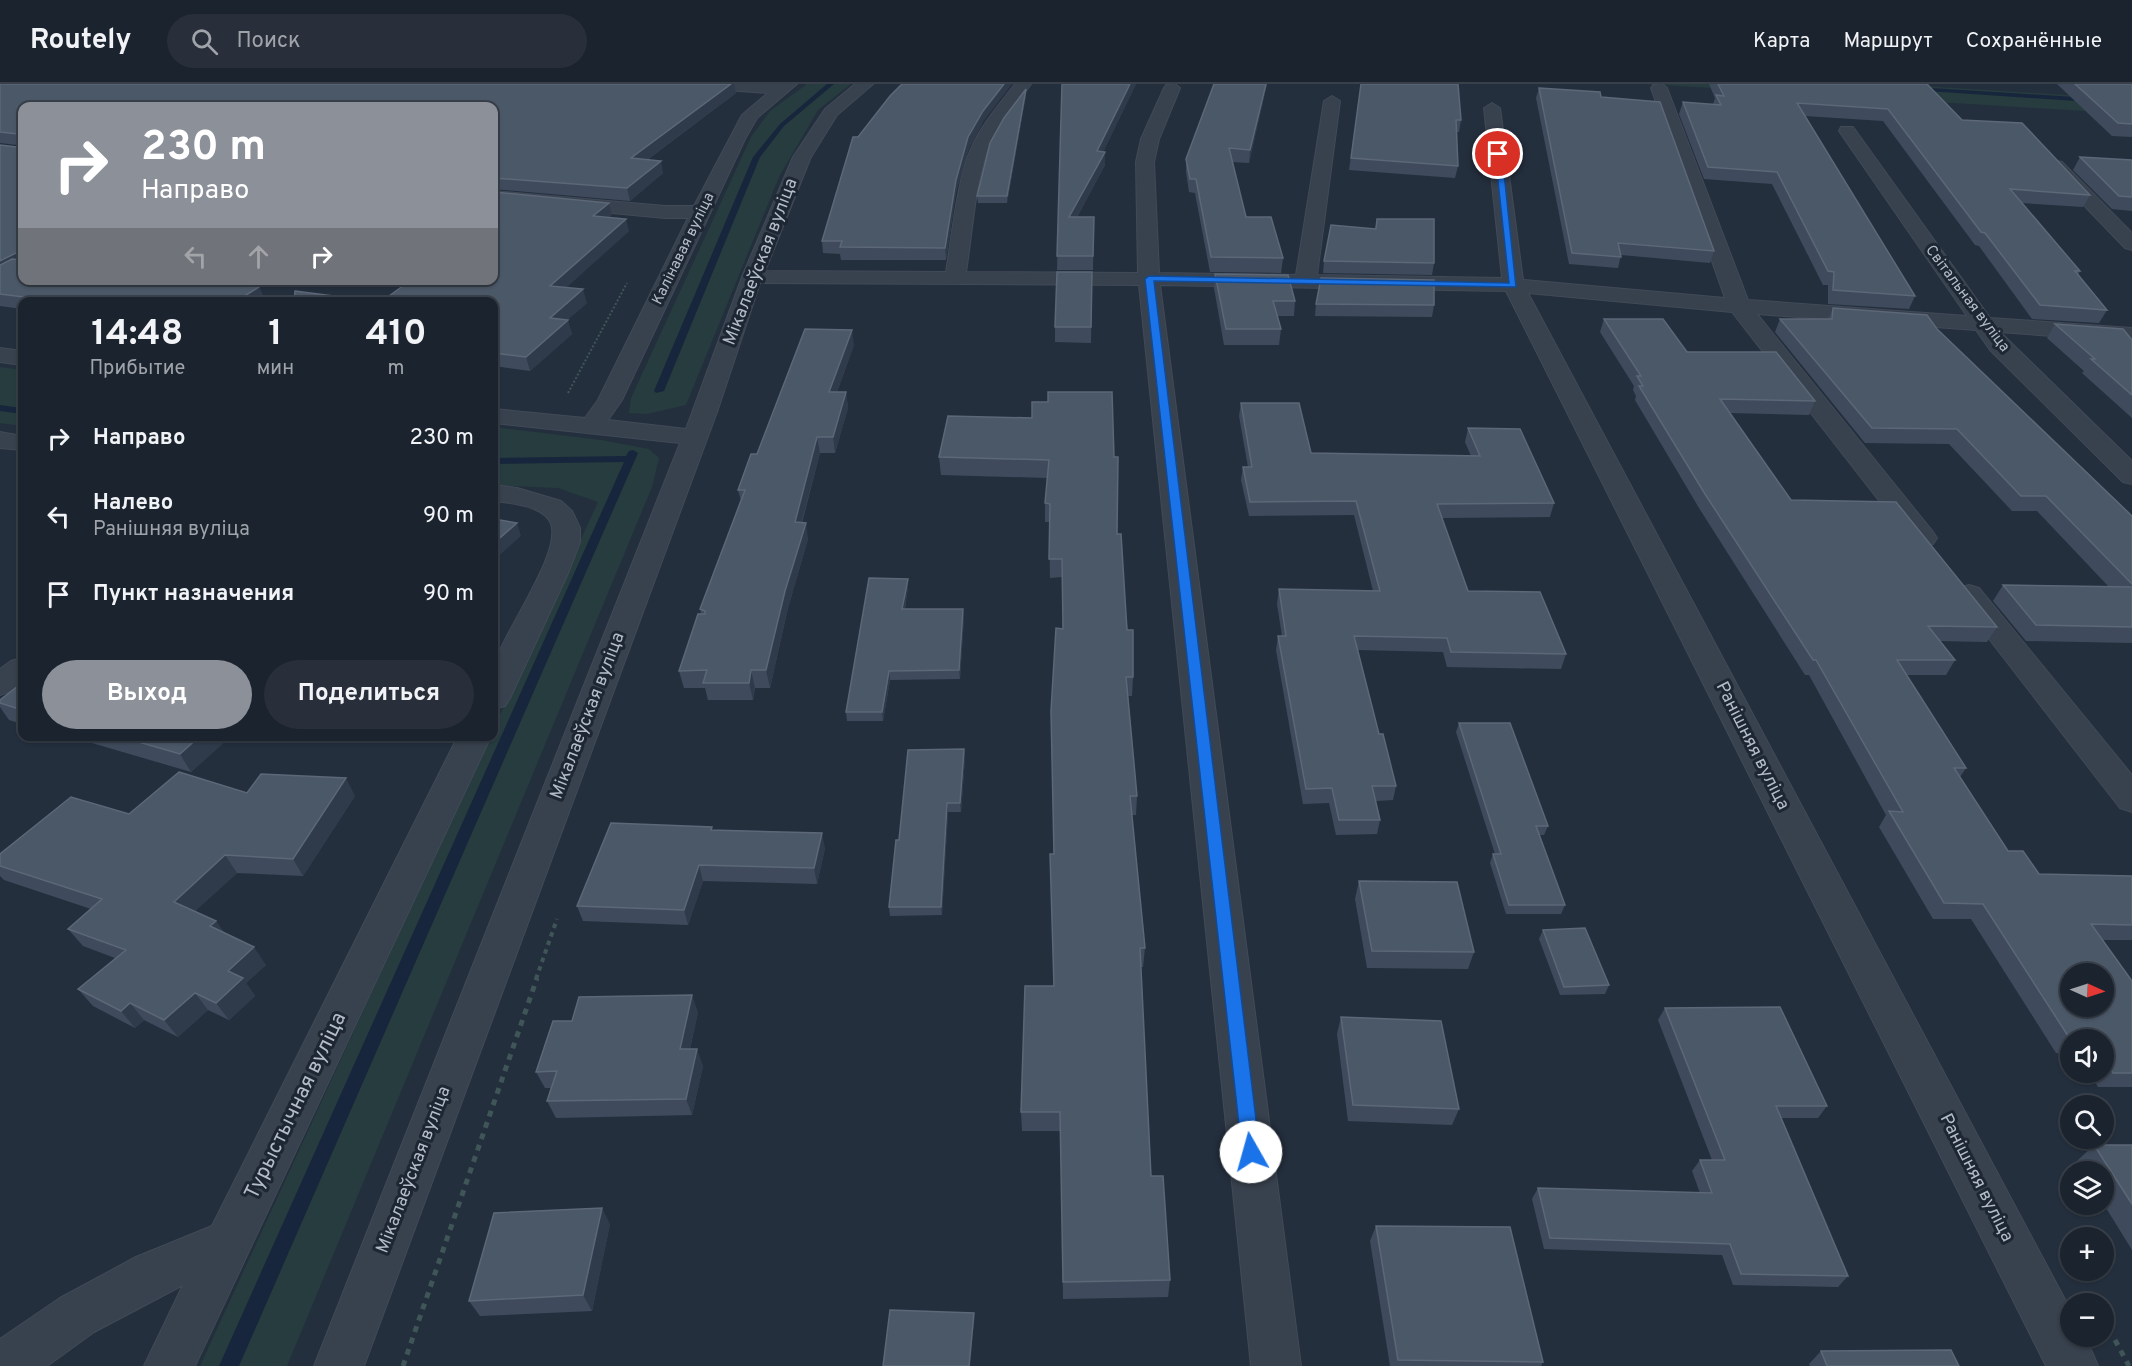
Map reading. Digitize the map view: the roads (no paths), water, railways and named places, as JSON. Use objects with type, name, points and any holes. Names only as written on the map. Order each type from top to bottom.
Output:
[{"type":"street","points":[[712,84],[786,87]]},
{"type":"street","name":"Мікалаеўская вуліца","points":[[339,1366],[695,437],[752,277],[793,175],[810,142],[831,112],[865,84]]},
{"type":"street","points":[[956,278],[972,176],[979,150],[992,126],[1023,84]]},
{"type":"street","name":"Калінавая вуліца","points":[[592,426],[610,400],[737,137],[750,115],[786,87]]},
{"type":"street","points":[[1172,88],[1150,139],[1144,162],[1149,279],[1276,1366]]},
{"type":"street","points":[[1659,88],[1739,306],[2132,800]]},
{"type":"street","points":[[1305,283],[1332,101]]},
{"type":"street","name":"Ранішняя вуліца","points":[[1492,108],[1513,285],[2073,1366]]},
{"type":"street","name":"Світальная вуліца","points":[[1847,131],[1980,323],[2026,375],[2132,476]]},
{"type":"street","points":[[2049,158],[2132,244]]},
{"type":"street","points":[[498,196],[665,212],[702,212]]},
{"type":"street","points":[[752,277],[1149,279],[1513,285],[1739,306],[2132,335]]},
{"type":"street","points":[[0,355],[18,357]]},
{"type":"street","points":[[498,416],[695,437]]},
{"type":"street","points":[[0,440],[18,442]]},
{"type":"street","points":[[498,494],[517,496],[551,507],[562,517],[566,528],[566,542],[555,571],[498,690]]},
{"type":"street","points":[[0,684],[18,671]]},
{"type":"street","name":"Турыстычная вуліца","points":[[169,1366],[473,741]]},
{"type":"street","points":[[4,1366],[77,1316],[153,1275],[229,1242]]},
{"type":"waterway","points":[[659,391],[757,157],[782,125],[831,84]]},
{"type":"waterway","points":[[1915,89],[2091,100]]},
{"type":"waterway","points":[[0,408],[18,410]]},
{"type":"waterway","points":[[229,1366],[633,453]]},
{"type":"waterway","points":[[498,461],[630,459]]}]
